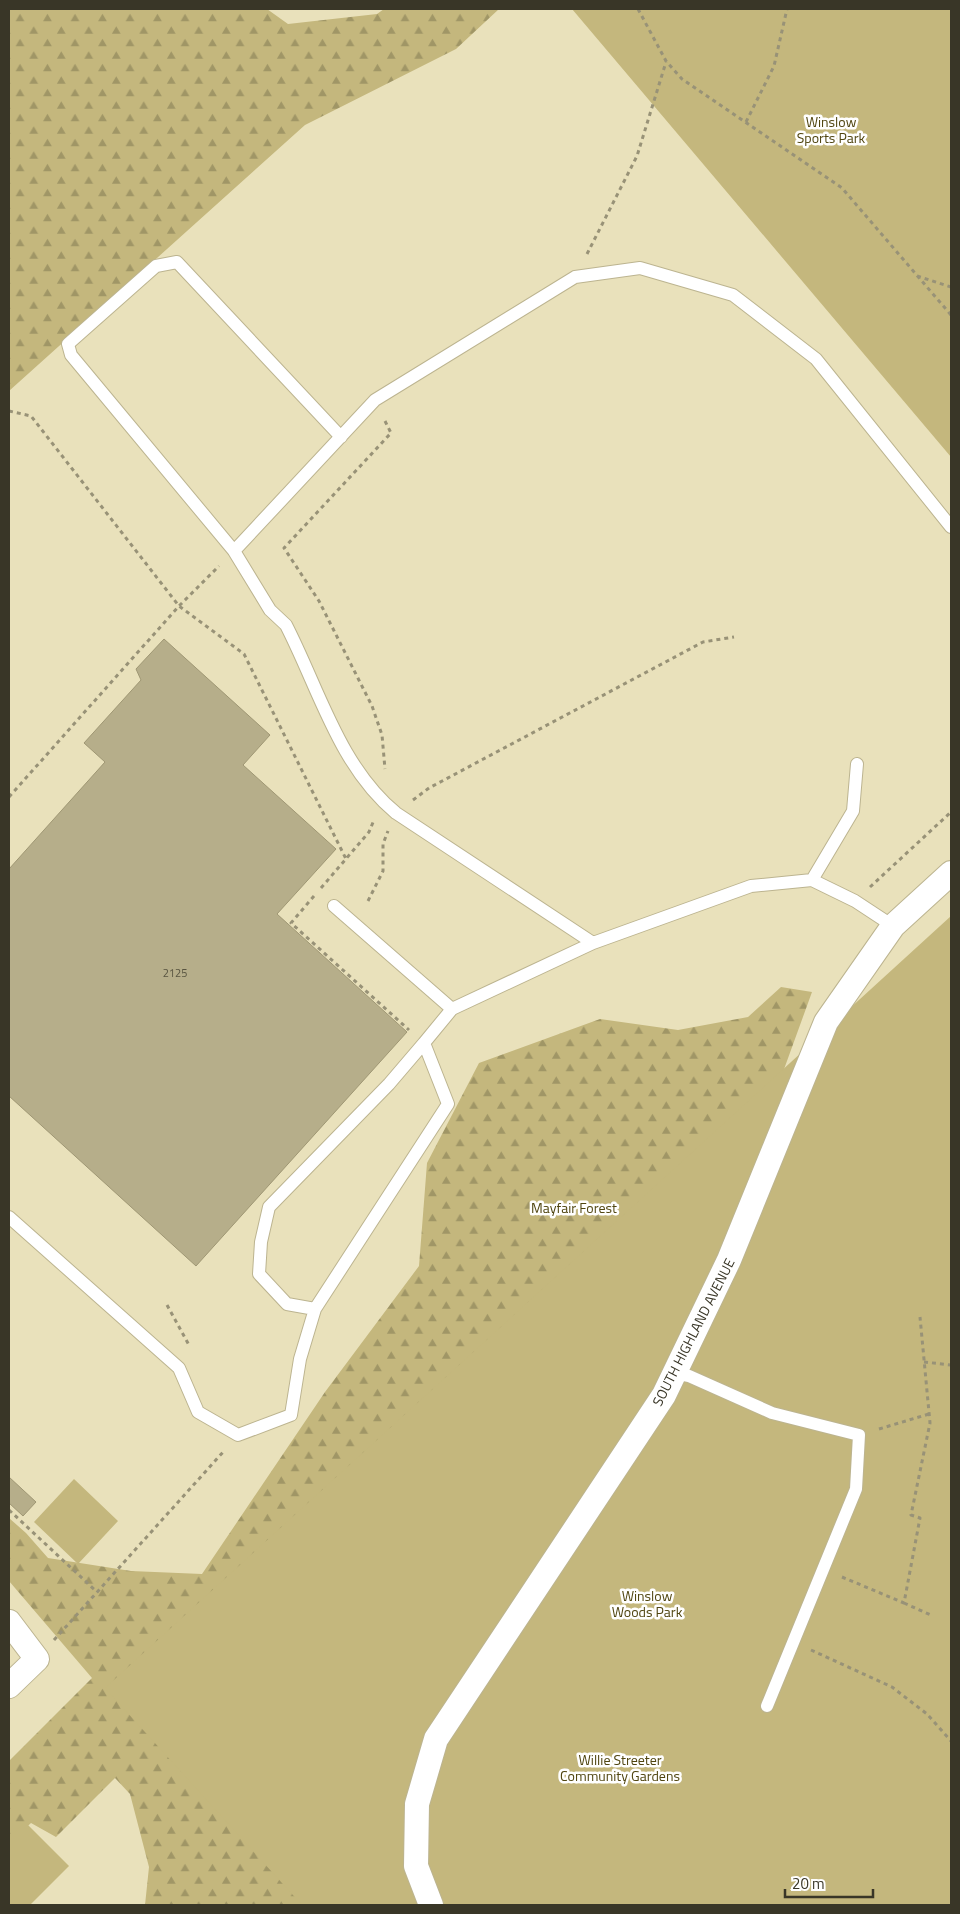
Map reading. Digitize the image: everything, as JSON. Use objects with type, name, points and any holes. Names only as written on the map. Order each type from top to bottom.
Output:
[{"type":"street","name":"SOUTH HIGHLAND AVENUE","points":[[431,1905],[416,1866],[416,1804],[436,1738],[664,1395],[729,1260],[826,1022],[893,926],[951,873]]},
{"type":"street","points":[[9,1622],[37,1659],[9,1686]]},
{"type":"lane","points":[[341,437],[177,262],[156,266],[68,344],[71,355],[234,551],[270,610],[286,625],[349,760],[383,802],[396,813],[593,943]]},
{"type":"lane","points":[[234,551],[376,400],[575,277],[640,268],[733,295],[816,359],[951,527]]},
{"type":"lane","points":[[812,880],[853,811],[857,764]]},
{"type":"lane","points":[[315,1309],[286,1304],[259,1274],[261,1242],[269,1208],[389,1084],[452,1009],[593,943],[751,886],[812,880],[855,901],[893,926]]},
{"type":"lane","points":[[334,906],[452,1009]]},
{"type":"lane","points":[[9,1217],[178,1368],[198,1412],[238,1435],[291,1415],[300,1360],[315,1309],[448,1104],[424,1043]]},
{"type":"lane","points":[[674,1373],[689,1376],[772,1413],[860,1434],[856,1489],[767,1706]]},
{"type":"path","points":[[638,9],[666,62],[682,79],[842,188],[951,316]]},
{"type":"path","points":[[746,123],[774,66],[787,9]]},
{"type":"path","points":[[575,277],[637,156],[666,62]]},
{"type":"path","points":[[916,276],[951,287]]},
{"type":"path","points":[[376,400],[391,433],[284,548],[319,602],[372,706],[382,735],[387,788],[383,802],[369,832],[291,923],[424,1043]]},
{"type":"path","points":[[9,411],[31,416],[179,606],[244,654],[346,859]]},
{"type":"path","points":[[9,797],[179,606],[234,551]]},
{"type":"path","points":[[368,901],[383,871],[383,844],[396,813],[429,788],[704,642],[734,637]]},
{"type":"path","points":[[855,901],[951,812]]},
{"type":"path","points":[[904,1603],[920,1518],[911,1515],[930,1423],[920,1317]]},
{"type":"path","points":[[924,1362],[951,1365]]},
{"type":"path","points":[[860,1434],[930,1414]]},
{"type":"path","points":[[37,1659],[238,1435]]},
{"type":"path","points":[[9,1510],[97,1592]]},
{"type":"path","points":[[823,1568],[933,1616]]},
{"type":"path","points":[[793,1643],[892,1687],[927,1714],[951,1741]]},
{"type":"green space","points":[[9,9],[267,9],[288,24],[377,14],[384,9],[499,9],[456,49],[305,125],[9,391]]},
{"type":"green space","name":"Winslow Sports Park","points":[[572,9],[951,9],[951,457]]},
{"type":"green space","name":"Winslow Woods Park","points":[[951,916],[951,1905],[302,1905],[105,1688]]},
{"type":"green space","name":"Mayfair Forest","points":[[781,987],[812,992],[708,1279],[378,1905],[145,1905],[149,1867],[130,1794],[115,1778],[56,1837],[31,1823],[9,1844],[9,1761],[92,1678],[9,1581],[9,1518],[26,1533],[48,1558],[131,1571],[202,1574],[325,1392],[419,1266],[427,1163],[479,1063],[600,1019],[678,1030],[748,1017]]},
{"type":"green space","points":[[74,1479],[118,1521],[78,1564],[34,1522]]},
{"type":"green space","points":[[25,1822],[69,1866],[30,1905],[9,1905],[9,1838]]},
{"type":"building","points":[[164,639],[270,735],[243,765],[336,849],[277,914],[407,1032],[196,1266],[9,1096],[9,869],[105,762],[84,743],[141,680],[136,669]]},
{"type":"building","points":[[9,1477],[36,1502],[23,1516],[9,1503]]},
{"type":"park label","name":"Willie Streeter Community Gardens","points":[[620,1768]]}]
